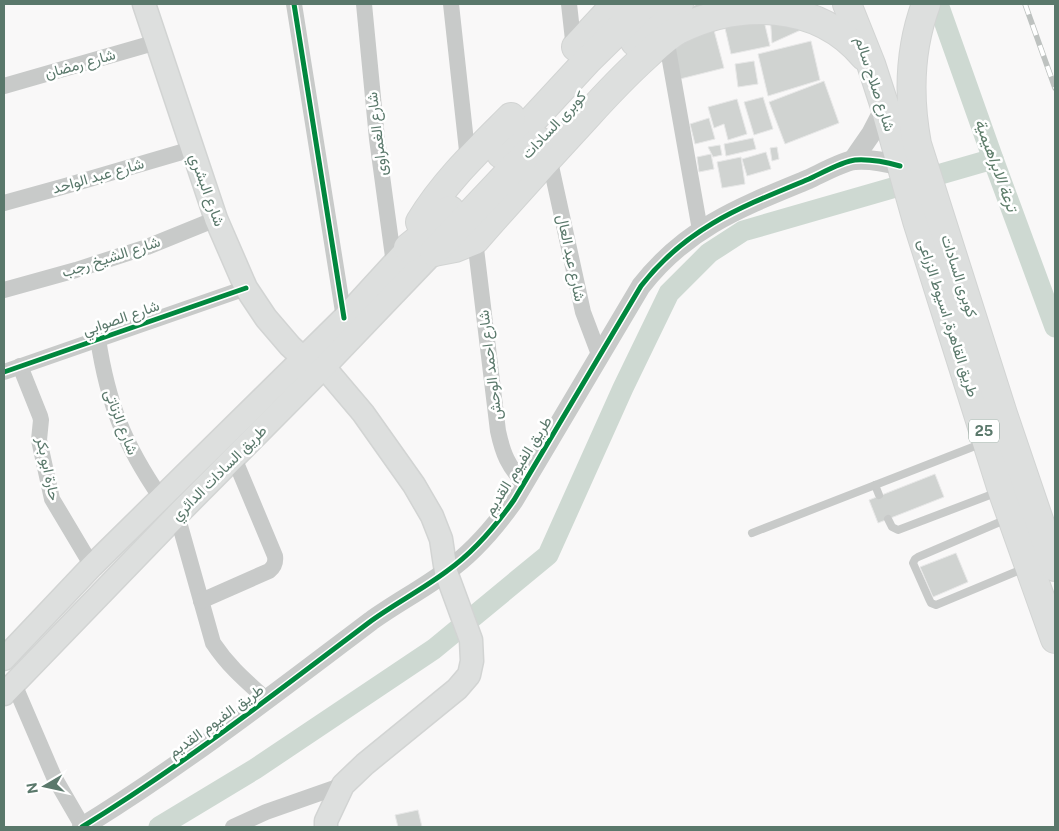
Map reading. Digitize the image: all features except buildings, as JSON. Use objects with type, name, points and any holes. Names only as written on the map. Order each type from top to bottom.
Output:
[{"type":"highway","points":[[616,4],[522,106],[468,160],[432,204],[414,232],[412,255],[455,248],[475,240],[615,85],[653,17],[687,24],[728,7],[764,7],[793,11],[806,15],[841,34],[860,50],[871,64]]},
{"type":"highway","name":"كوبرى السادات","points":[[412,255],[602,74],[653,17],[679,4]]},
{"type":"highway","name":"شارع صلاح سالم","points":[[847,4],[871,64],[885,106],[900,166]]},
{"type":"highway","name":"كوبرى السادات","points":[[926,4],[914,52],[911,75],[911,98],[917,144],[1003,414],[1051,555]]},
{"type":"highway","name":"طريق القاهرة, اسيوط الزراعى","points":[[900,166],[1011,518],[1055,639]]},
{"type":"main road","name":"شارع البشري","points":[[144,4],[216,219],[246,288],[278,333],[303,358]]},
{"type":"main road","name":"طريق السادات الدائري","points":[[5,652],[344,318],[412,255]]},
{"type":"main road","name":"طريق السادات الدائري","points":[[9,689],[324,367],[412,255]]},
{"type":"main road","points":[[324,367],[363,413],[414,485],[432,516],[441,539],[446,572],[471,640],[472,661],[469,675],[457,689],[365,764],[343,785],[326,821],[326,827]]},
{"type":"street","points":[[294,4],[344,318]]},
{"type":"street","name":"شارع الغمراوى","points":[[364,4],[377,139],[412,255]]},
{"type":"street","points":[[451,4],[468,160]]},
{"type":"street","points":[[569,4],[574,49]]},
{"type":"street","points":[[653,17],[700,230]]},
{"type":"street","name":"شارع رمضان","points":[[4,86],[157,42]]},
{"type":"street","points":[[853,160],[871,134],[885,106]]},
{"type":"street","name":"شارع عبد الواحد","points":[[4,203],[192,149]]},
{"type":"street","name":"شارع عبد العال","points":[[549,157],[583,312],[600,357]]},
{"type":"street","name":"طريق الفيوم القديم","points":[[82,827],[128,799],[267,700],[386,611],[446,572],[476,546],[490,532],[508,508],[600,357],[632,300],[651,274],[674,250],[700,230],[750,203],[853,160],[877,161],[900,166]]},
{"type":"street","name":"شارع الشيخ رجب","points":[[4,290],[76,270],[147,247],[216,219]]},
{"type":"street","name":"شارع احمد الوحش","points":[[475,240],[498,431],[511,468],[524,482]]},
{"type":"street","name":"شارع الصوابي","points":[[4,372],[246,288]]},
{"type":"street","name":"شارع الزناتى","points":[[98,339],[104,375],[117,419],[141,468],[161,498]]},
{"type":"street","name":"حارة ابو بكر","points":[[20,366],[41,420],[39,440],[52,499],[92,566]]},
{"type":"street","points":[[201,601],[269,571],[276,562],[234,458]]},
{"type":"street","points":[[178,515],[213,643],[224,660],[241,678],[267,700]]},
{"type":"street","points":[[9,689],[82,827]]},
{"type":"street","points":[[233,827],[266,812],[343,785]]},
{"type":"lane","points":[[752,533],[987,441]]},
{"type":"lane","points":[[875,484],[879,495]]},
{"type":"lane","points":[[888,519],[892,527],[898,530],[1002,490]]},
{"type":"lane","points":[[1011,518],[918,557],[913,563],[931,604],[936,605],[1028,566]]},
{"type":"waterway","name":"ترعة الابراهيمية","points":[[938,4],[1055,327]]},
{"type":"waterway","points":[[159,827],[255,769],[434,649],[548,555],[623,388],[669,293],[709,253],[743,231],[993,159]]},
{"type":"railway","points":[[1025,4],[1055,88]]},
{"type":"cycle path","points":[[294,4],[344,318]]},
{"type":"cycle path","points":[[82,827],[157,779],[371,621],[457,564],[475,547],[492,529],[514,500],[641,286],[677,248],[696,234],[738,210],[844,163],[866,160],[900,166]]},
{"type":"cycle path","points":[[4,372],[246,288]]}]
